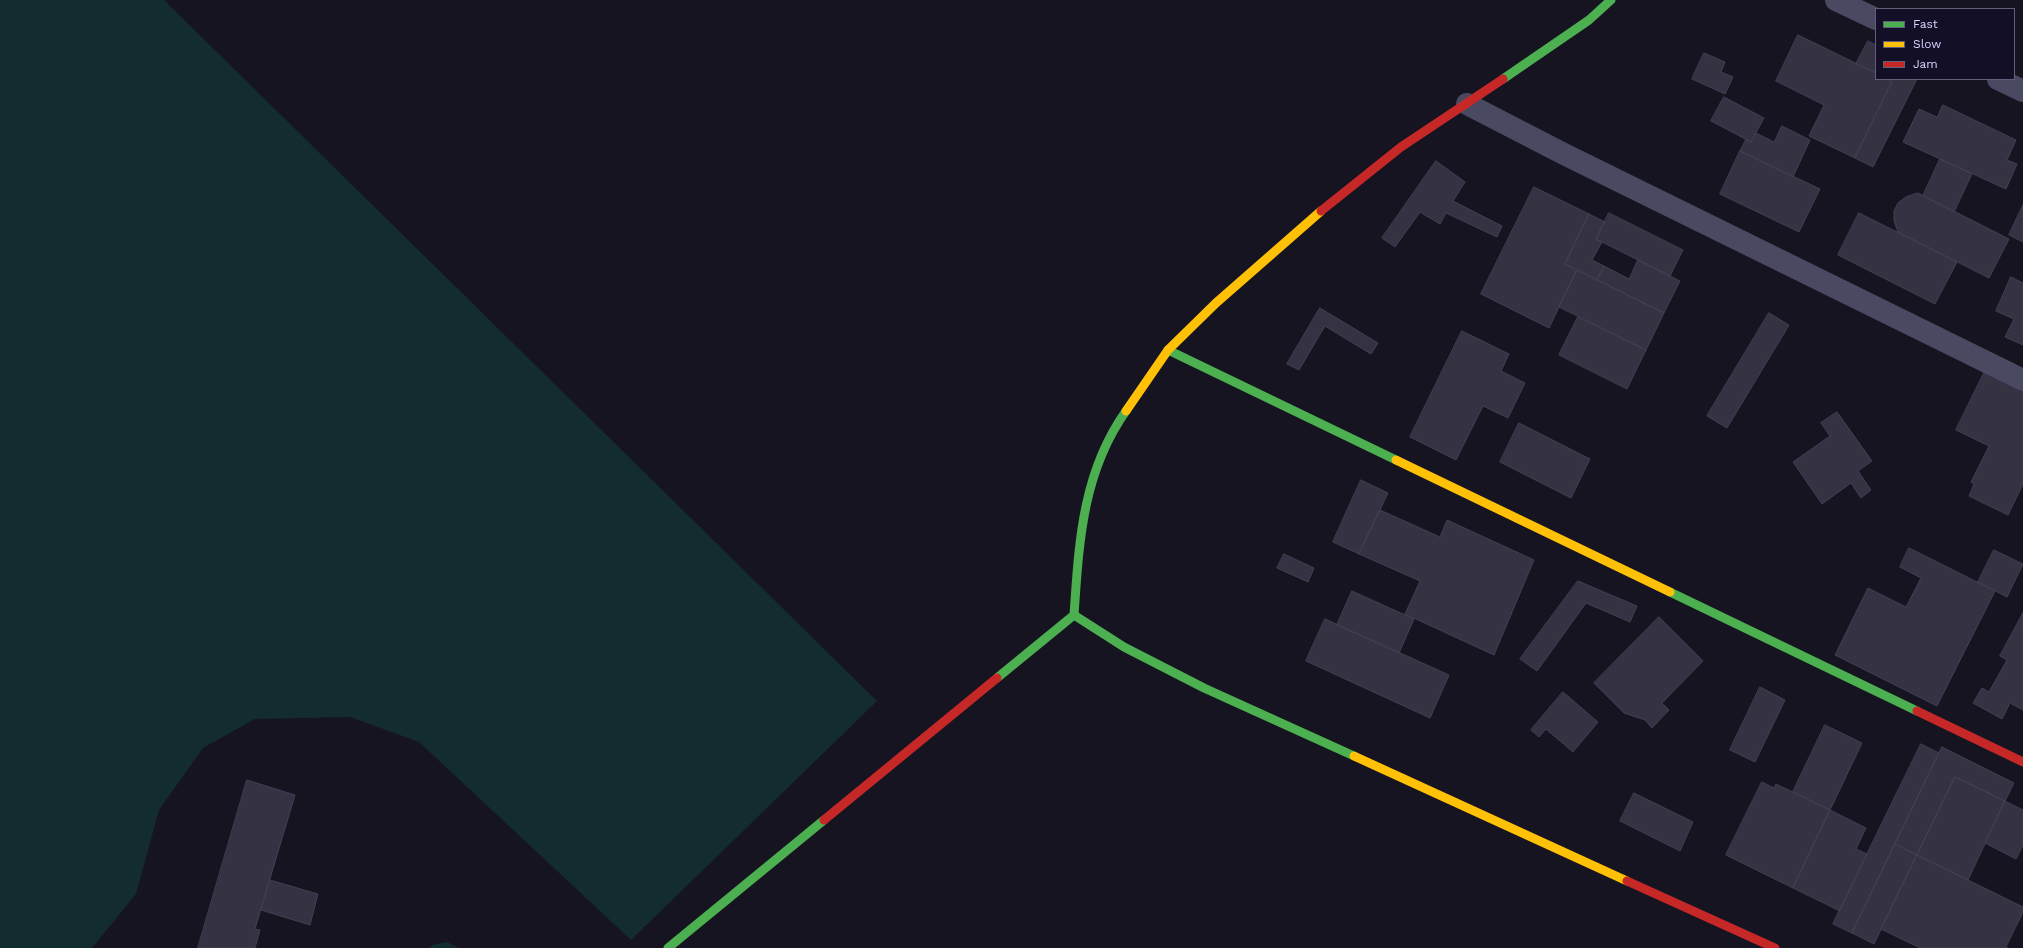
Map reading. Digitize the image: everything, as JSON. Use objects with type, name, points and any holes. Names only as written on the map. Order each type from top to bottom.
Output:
[{"type":"street","points":[[668,948],[1074,615],[1079,543],[1086,500],[1098,465],[1117,423],[1168,350],[1216,302],[1341,194],[1401,147],[1467,104],[1589,20],[1611,0]]},
{"type":"street","points":[[1836,0],[1875,19]]},
{"type":"street","points":[[2000,80],[2023,91]]},
{"type":"street","points":[[1467,104],[1564,154],[2023,380]]},
{"type":"street","points":[[1168,350],[2023,762]]},
{"type":"street","points":[[1074,615],[1124,647],[1204,688],[1775,948]]},
{"type":"green space","points":[[0,0],[164,0],[877,701],[631,940],[419,742],[350,717],[255,719],[203,748],[159,810],[136,894],[92,948],[0,948]]},
{"type":"green space","points":[[447,942],[459,948],[430,948],[432,945]]},
{"type":"building","points":[[1798,35],[1875,73],[1875,80],[1892,81],[1855,158],[1809,136],[1824,105],[1776,81]]},
{"type":"building","points":[[1868,41],[1875,44],[1875,73],[1856,64]]},
{"type":"building","points":[[1704,53],[1725,62],[1721,72],[1733,77],[1725,94],[1692,79]]},
{"type":"building","points":[[1894,80],[1916,80],[1873,167],[1855,158]]},
{"type":"building","points":[[1724,97],[1764,118],[1751,142],[1711,121]]},
{"type":"building","points":[[1943,105],[2016,140],[2007,160],[2017,164],[2006,189],[1903,142],[1919,109],[1937,117]]},
{"type":"building","points":[[1782,126],[1810,140],[1793,177],[1740,151],[1746,139],[1751,142],[1756,133],[1774,142]]},
{"type":"building","points":[[1740,151],[1820,189],[1799,232],[1720,194]]},
{"type":"building","points":[[1940,159],[1972,174],[1954,212],[1923,196]]},
{"type":"building","points":[[1436,161],[1465,182],[1453,201],[1502,226],[1497,237],[1446,213],[1440,224],[1420,212],[1395,247],[1382,238]]},
{"type":"building","points":[[1534,187],[1589,214],[1565,264],[1577,270],[1549,328],[1481,294]]},
{"type":"building","points":[[1918,193],[2009,239],[1989,278],[1898,232],[1894,221],[1894,211],[1898,203],[1906,197]]},
{"type":"building","points":[[2023,205],[2023,242],[2009,235]]},
{"type":"building","points":[[1609,213],[1683,250],[1670,276],[1596,239]]},
{"type":"building","points":[[1859,213],[1957,262],[1935,304],[1838,255]]},
{"type":"building","points":[[1589,214],[1605,222],[1596,239],[1602,242],[1592,260],[1604,266],[1597,280],[1565,264]]},
{"type":"building","points":[[1638,260],[1680,281],[1664,313],[1597,280],[1604,266],[1629,279]]},
{"type":"building","points":[[1577,270],[1664,313],[1646,350],[1559,307]]},
{"type":"building","points":[[2011,277],[2023,283],[2023,345],[2005,337],[2014,319],[1996,311]]},
{"type":"building","points":[[1320,308],[1378,343],[1371,354],[1325,326],[1299,370],[1287,364]]},
{"type":"building","points":[[1769,313],[1789,325],[1727,428],[1707,416]]},
{"type":"building","points":[[1578,317],[1646,350],[1627,389],[1559,355]]},
{"type":"building","points":[[1462,331],[1509,354],[1501,371],[1525,383],[1508,418],[1483,406],[1456,460],[1410,437]]},
{"type":"building","points":[[1985,371],[2023,390],[2023,484],[2008,515],[1969,496],[1974,484],[1971,482],[1989,446],[1956,430]]},
{"type":"building","points":[[1837,412],[1872,461],[1858,471],[1871,490],[1861,498],[1851,483],[1822,504],[1793,462],[1830,436],[1821,423]]},
{"type":"building","points":[[1519,423],[1590,459],[1571,498],[1500,462]]},
{"type":"building","points":[[1361,480],[1388,493],[1359,554],[1333,542]]},
{"type":"building","points":[[1380,510],[1440,537],[1447,520],[1534,560],[1494,655],[1405,614],[1420,581],[1359,554]]},
{"type":"building","points":[[1909,548],[1995,591],[1937,706],[1835,655],[1868,588],[1906,607],[1921,578],[1900,567]]},
{"type":"building","points":[[1994,550],[2023,564],[2007,597],[1978,582]]},
{"type":"building","points":[[1284,554],[1314,568],[1308,582],[1277,568]]},
{"type":"building","points":[[1578,581],[1637,606],[1630,622],[1586,603],[1537,671],[1520,659]]},
{"type":"building","points":[[1352,591],[1414,619],[1399,653],[1337,625]]},
{"type":"building","points":[[2023,613],[2023,710],[2010,703],[2002,719],[1973,703],[1982,688],[1989,692],[2007,660],[2000,656]]},
{"type":"building","points":[[1659,617],[1703,661],[1662,703],[1669,710],[1652,728],[1645,720],[1624,713],[1594,683]]},
{"type":"building","points":[[1325,619],[1449,675],[1430,718],[1306,661]]},
{"type":"building","points":[[1760,687],[1785,700],[1755,762],[1730,750]]},
{"type":"building","points":[[1563,692],[1598,722],[1573,752],[1546,729],[1539,737],[1531,730]]},
{"type":"building","points":[[1825,725],[1862,743],[1830,810],[1793,792]]},
{"type":"building","points":[[1921,744],[1939,753],[1852,933],[1833,924]]},
{"type":"building","points":[[1942,747],[2014,783],[2005,801],[1955,777],[1917,855],[1895,844]]},
{"type":"building","points":[[1955,777],[2005,801],[1968,880],[1917,855]]},
{"type":"building","points":[[247,780],[295,795],[255,929],[260,930],[255,948],[198,948]]},
{"type":"building","points":[[1762,782],[1774,788],[1776,784],[1830,810],[1793,888],[1726,855]]},
{"type":"building","points":[[1634,793],[1693,822],[1680,851],[1620,821]]},
{"type":"building","points":[[2005,801],[2023,810],[2023,845],[2016,859],[1985,843]]},
{"type":"building","points":[[1830,810],[1866,828],[1856,849],[1867,854],[1840,911],[1793,888]]},
{"type":"building","points":[[1895,844],[1917,855],[1874,944],[1852,933]]},
{"type":"building","points":[[1917,855],[2023,907],[2023,912],[2006,947],[2008,948],[1920,948],[1881,929]]},
{"type":"building","points":[[270,880],[318,894],[310,925],[261,910]]},
{"type":"traffic: fast","points":[[1503,79],[1589,20],[1611,0]]},
{"type":"traffic: fast","points":[[1168,350],[1396,460]]},
{"type":"traffic: fast","points":[[997,678],[1074,615],[1078,561],[1085,509],[1100,459],[1111,435],[1126,411]]},
{"type":"traffic: fast","points":[[1670,592],[1917,711]]},
{"type":"traffic: fast","points":[[1074,615],[1124,647],[1204,688],[1354,756]]},
{"type":"traffic: fast","points":[[668,948],[824,820]]},
{"type":"traffic: slow","points":[[1126,411],[1168,350],[1216,303],[1321,211]]},
{"type":"traffic: slow","points":[[1396,460],[1670,592]]},
{"type":"traffic: slow","points":[[1354,756],[1627,881]]},
{"type":"traffic: jam","points":[[1321,211],[1401,147],[1503,79]]},
{"type":"traffic: jam","points":[[824,820],[997,678]]},
{"type":"traffic: jam","points":[[1917,711],[2023,762]]},
{"type":"traffic: jam","points":[[1627,881],[1775,948]]}]
